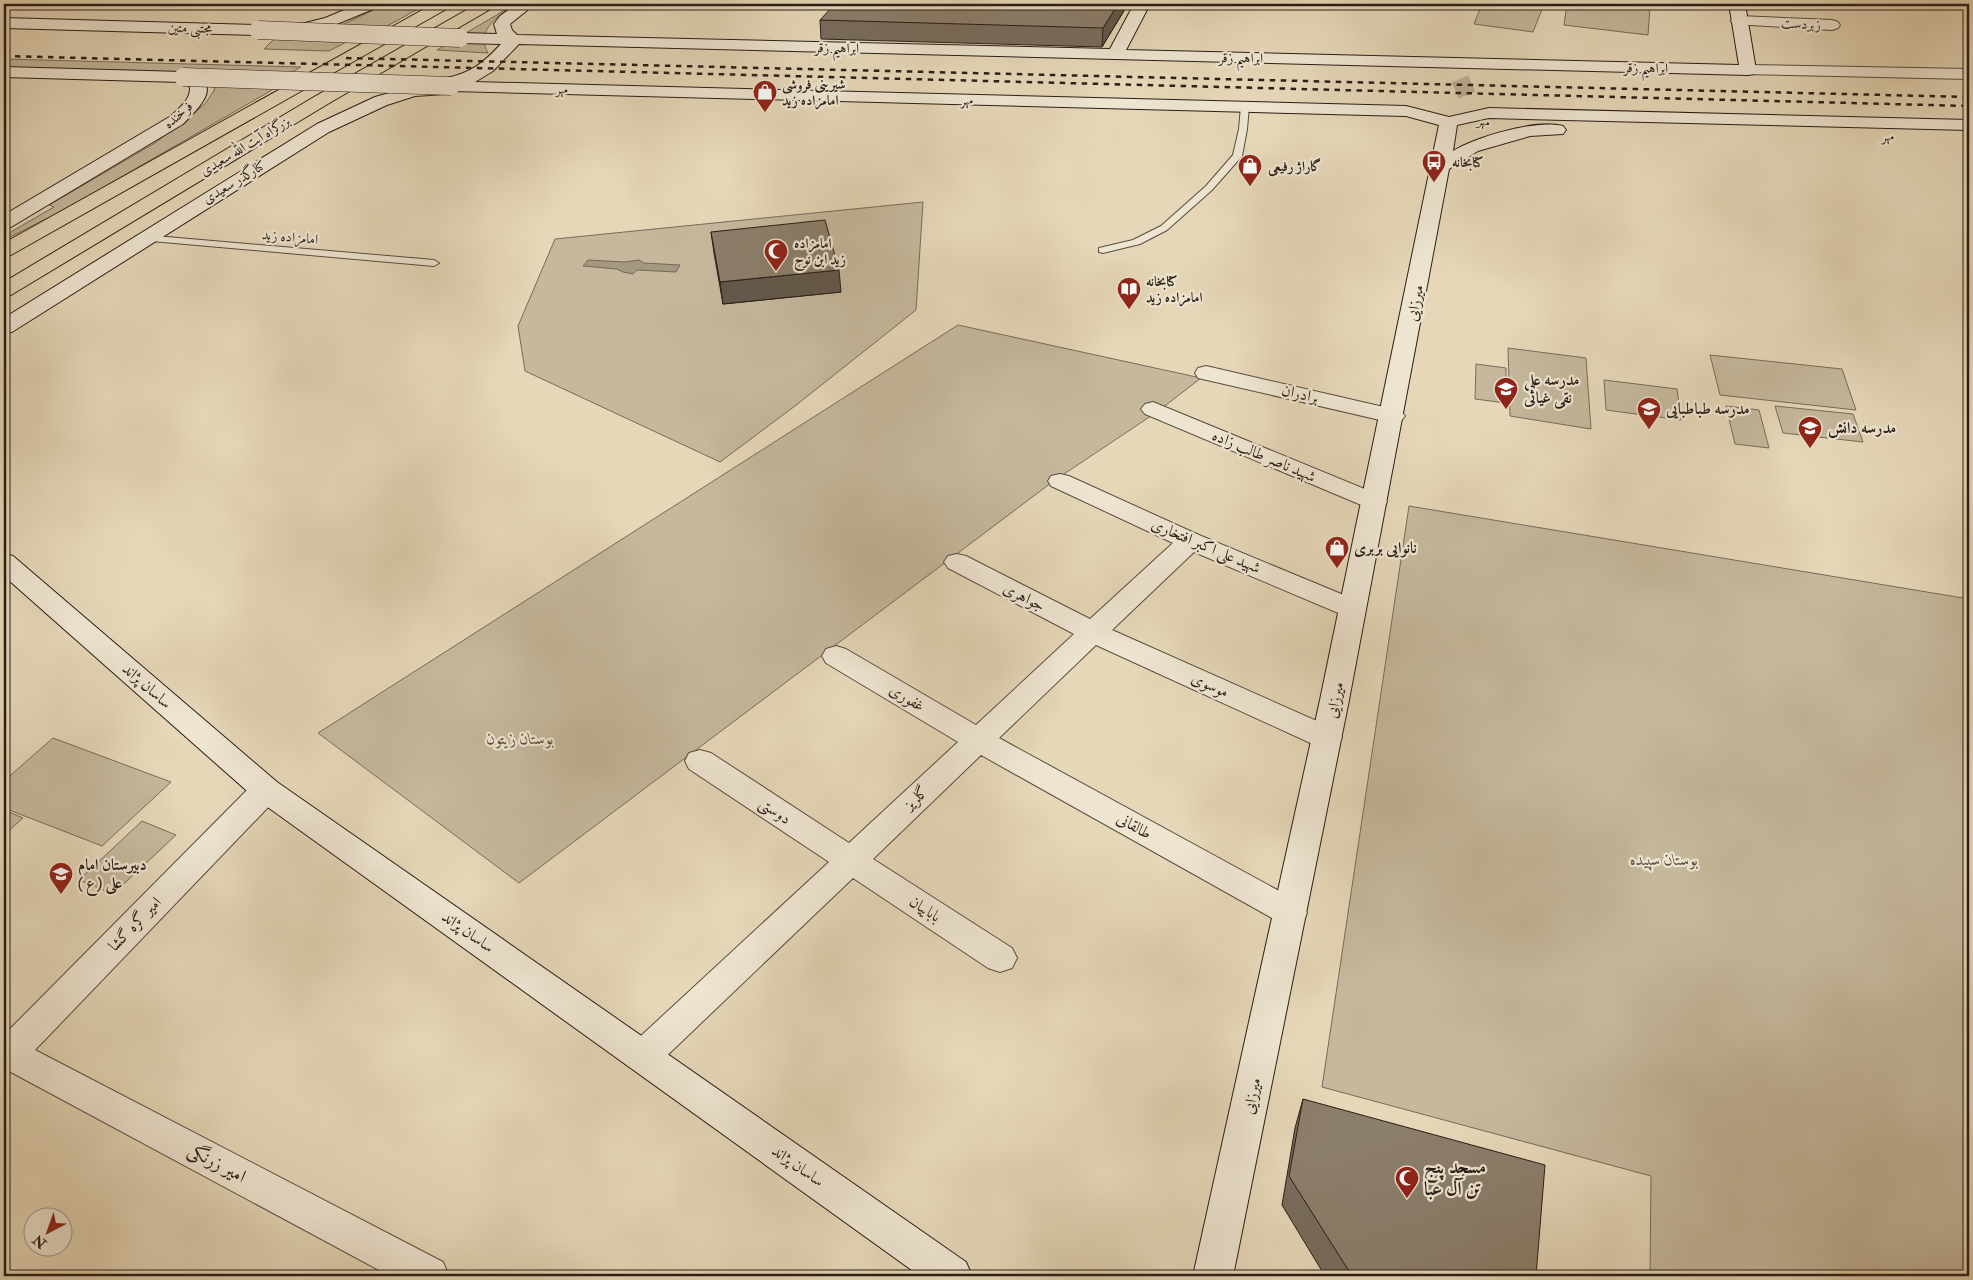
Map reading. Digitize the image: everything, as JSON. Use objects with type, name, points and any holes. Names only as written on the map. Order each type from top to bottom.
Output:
[{"type":"highway","name":"بزرگراه آیت الله سعیدی","points":[[4,251],[444,4]]},
{"type":"highway","name":"بزرگراه آیت الله سعیدی","points":[[4,291],[320,101],[488,4]]},
{"type":"street","name":"مجتبی متین","points":[[4,23],[258,30],[318,26],[372,4]]},
{"type":"street","points":[[352,114],[356,106],[389,90],[471,79],[480,74],[514,40],[504,32],[502,24],[527,4]]},
{"type":"street","points":[[1115,55],[1142,4]]},
{"type":"street","points":[[1737,4],[1748,70]]},
{"type":"street","name":"زبردست","points":[[1740,21],[1832,25]]},
{"type":"street","name":"ابراهیم زقر","points":[[258,30],[514,40],[1969,74]]},
{"type":"street","points":[[1452,63],[1460,79]]},
{"type":"street","name":"فرخنده","points":[[4,72],[183,77],[192,80],[198,86],[199,94],[194,104],[177,120],[146,140],[6,220]]},
{"type":"street","points":[[183,77],[484,87]]},
{"type":"street","name":"کنارگذر سعیدی","points":[[4,327],[323,128],[381,100],[414,91],[484,87]]},
{"type":"street","name":"مهر","points":[[484,87],[1969,126]]},
{"type":"street","name":"مهر","points":[[1462,114],[1492,124],[1969,138]]},
{"type":"street","name":"میرزایی","points":[[1213,1276],[1354,609],[1441,166],[1462,114]]},
{"type":"street","points":[[1441,166],[1472,147],[1508,136],[1529,131],[1581,128]]},
{"type":"street","name":"برادران","points":[[1206,373],[1393,416]]},
{"type":"street","name":"شهید ناصر طالب زاده","points":[[1153,409],[1375,502]]},
{"type":"street","name":"شهید علی اکبر افتخاری","points":[[1060,481],[1190,541],[1354,609]]},
{"type":"street","name":"گلریز","points":[[643,1056],[1190,541]]},
{"type":"street","name":"ساسان پژاند","points":[[4,562],[266,790],[952,1276]]},
{"type":"street","name":"جواهری","points":[[956,562],[1092,632]]},
{"type":"street","name":"موسوی","points":[[1092,632],[1327,738]]},
{"type":"street","name":"غفوری","points":[[836,656],[978,740]]},
{"type":"street","name":"طالقانی","points":[[978,740],[1291,913]]},
{"type":"street","name":"دوستی","points":[[700,761],[850,861]]},
{"type":"street","name":"امیر گره گشا","points":[[5,1054],[266,790]]},
{"type":"street","name":"باباییان","points":[[850,861],[1000,958]]},
{"type":"street","name":"امیر زرنگی","points":[[5,1054],[429,1276]]},
{"type":"lane","points":[[1103,250],[1136,242],[1164,228],[1210,188],[1236,156],[1243,129],[1244,106]]},
{"type":"lane","name":"امامزاده زید","points":[[144,238],[434,263]]},
{"type":"green space","points":[[386,4],[427,4],[369,36],[362,34],[329,51],[264,49],[275,38],[331,30]]},
{"type":"green space","points":[[1482,4],[1544,4],[1533,32],[1474,24]]},
{"type":"green space","points":[[1567,4],[1650,6],[1648,35],[1564,25]]},
{"type":"green space","points":[[512,6],[494,20],[486,31],[484,38],[488,53],[437,50]]},
{"type":"green space","points":[[4,59],[301,67],[269,84],[279,86],[64,210],[4,240],[4,236],[54,207],[49,205],[155,143],[205,104],[215,89],[210,85],[225,74],[4,68]]},
{"type":"green space","points":[[923,202],[916,310],[795,406],[720,462],[525,371],[518,326],[555,239]]},
{"type":"green space","name":"بوستان زیتون","points":[[958,325],[1201,378],[1157,412],[1055,480],[519,883],[318,733]]},
{"type":"green space","points":[[1508,348],[1586,358],[1591,429],[1510,416]]},
{"type":"green space","points":[[1710,355],[1842,369],[1856,410],[1720,395]]},
{"type":"green space","points":[[1476,364],[1506,368],[1506,403],[1475,399]]},
{"type":"green space","points":[[1604,380],[1677,389],[1681,420],[1606,410]]},
{"type":"green space","points":[[1726,406],[1759,410],[1769,448],[1735,444]]},
{"type":"green space","points":[[1775,406],[1853,414],[1863,442],[1783,433]]},
{"type":"green space","name":"بوستان سپیده","points":[[1409,506],[1969,599],[1969,1276],[1650,1276],[1651,1176],[1322,1087]]},
{"type":"green space","points":[[53,738],[171,782],[102,846],[4,808],[4,781]]},
{"type":"green space","points":[[4,810],[23,818],[4,835]]},
{"type":"green space","points":[[142,821],[176,835],[113,894],[79,880]]},
{"type":"shaded area","points":[[588,260],[624,262],[639,260],[644,263],[680,265],[676,272],[637,270],[633,274],[617,269],[583,266]]},
{"type":"building","points":[[835,4],[1118,4],[1103,28],[820,20]]},
{"type":"building","points":[[825,220],[839,270],[720,282],[711,232]]},
{"type":"building","name":"مسجد پنج تن آل عبا","points":[[1303,1099],[1545,1165],[1536,1276],[1352,1276],[1289,1176]]},
{"type":"tunnel","points":[[1460,79],[1467,95]]},
{"type":"railway","points":[[4,56],[1969,106]]},
{"type":"railway","points":[[346,58],[1969,97]]},
{"type":"place","name":"شیرینی فروشی امامزاده زید","points":[[765,113]]},
{"type":"place","name":"کتابخانه","points":[[1434,183]]},
{"type":"place","name":"گاراژ رفیعی","points":[[1250,187]]},
{"type":"place","name":"امامزاده زید ابن نوح","points":[[776,272]]},
{"type":"place","name":"کتابخانه امامزاده زید","points":[[1129,310]]},
{"type":"place","name":"مدرسه علی نقی غیاثی","points":[[1506,410]]},
{"type":"place","name":"مدرسه طباطبایی","points":[[1649,430]]},
{"type":"place","name":"مدرسه دانش","points":[[1810,449]]},
{"type":"place","name":"نانوایی بربری","points":[[1337,569]]},
{"type":"place","name":"دبیرستان امام علی ( ع )","points":[[61,895]]},
{"type":"place","name":"مسجد پنج تن آل عبا","points":[[1407,1199]]}]
